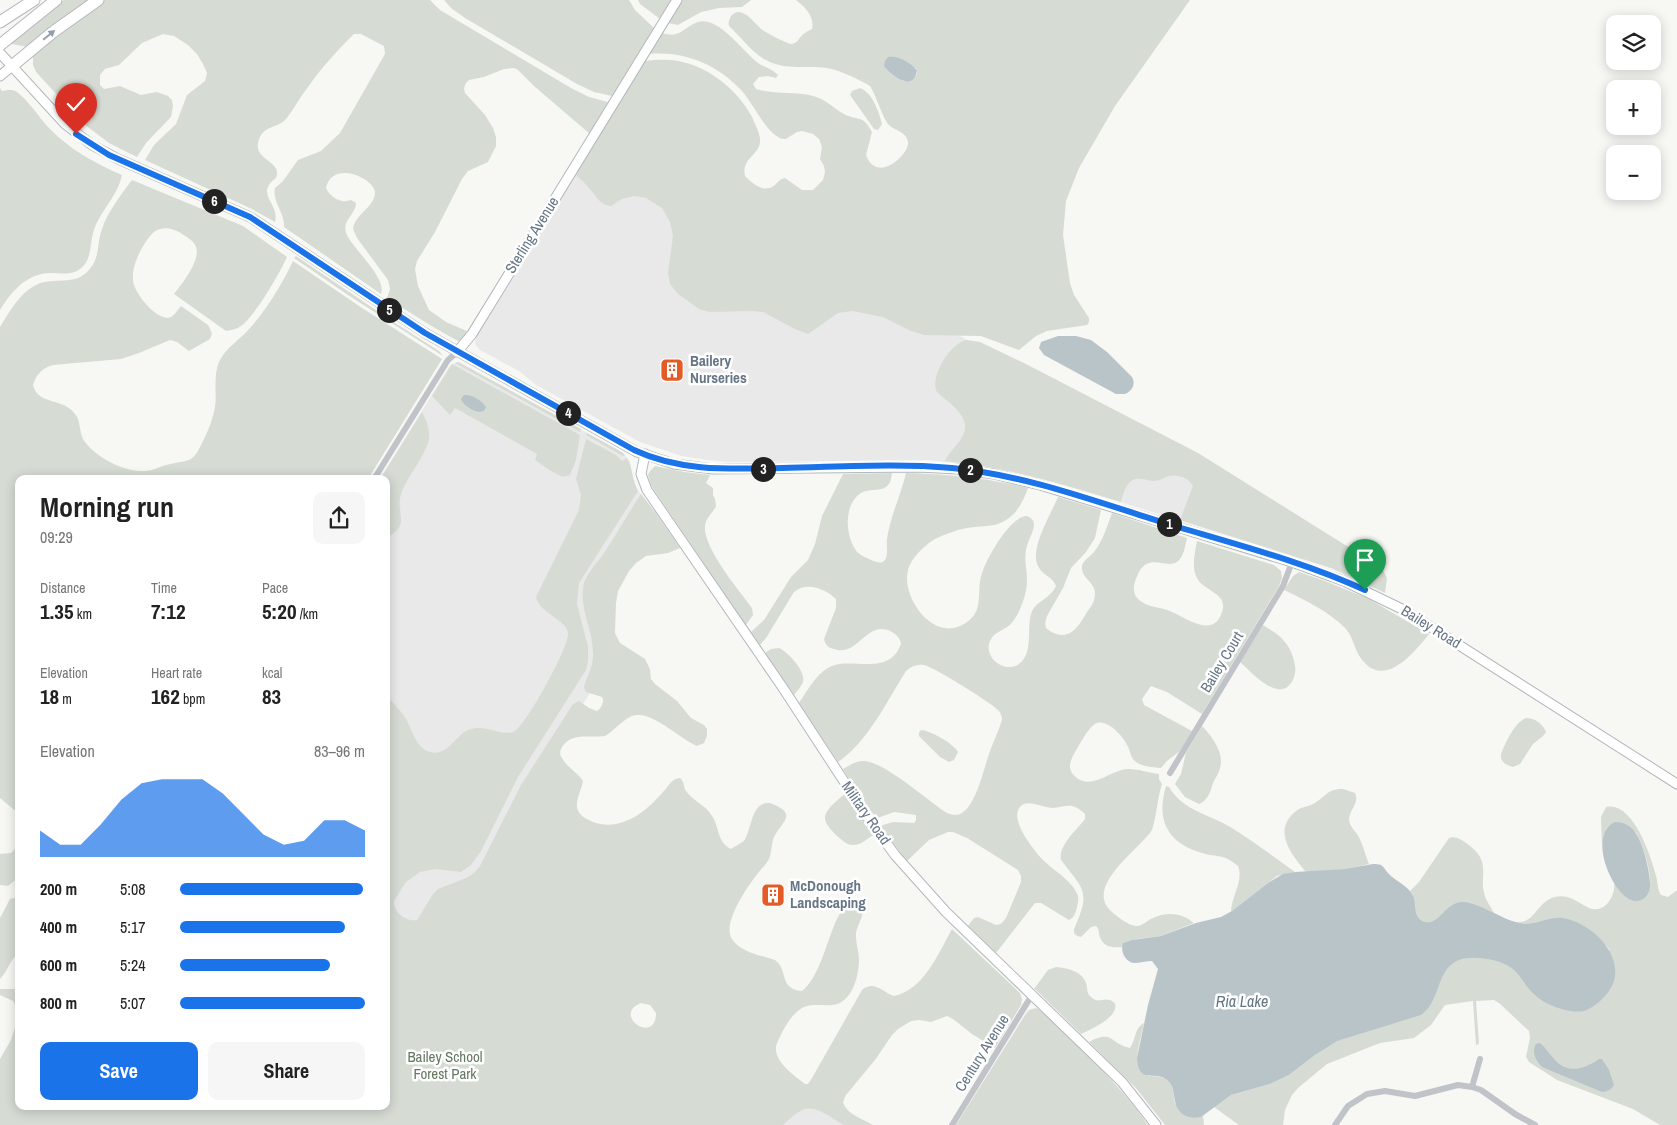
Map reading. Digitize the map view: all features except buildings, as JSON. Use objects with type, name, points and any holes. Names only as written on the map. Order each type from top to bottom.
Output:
[{"type":"highway","points":[[0,22],[34,0]]},
{"type":"highway","points":[[1,51],[56,0]]},
{"type":"highway","points":[[12,66],[53,32],[98,0]]},
{"type":"main road","name":"Sterling Avenue","points":[[457,352],[475,329],[677,0]]},
{"type":"main road","name":"Bailey Road","points":[[1,51],[12,66],[65,124],[92,145],[109,155],[250,217],[411,324],[457,352],[634,450],[681,465],[713,469],[905,466],[986,472],[1040,484],[1292,562],[1344,580],[1398,607],[1677,784]]},
{"type":"main road","points":[[0,76],[12,66]]},
{"type":"main road","name":"Military Road","points":[[645,454],[640,472],[647,490],[882,839],[931,897],[1122,1082],[1156,1125]]},
{"type":"street","points":[[376,475],[448,360],[457,352]]},
{"type":"street","name":"Bailey Court","points":[[1170,773],[1284,583],[1292,562]]},
{"type":"street","name":"Century Avenue","points":[[952,1125],[1032,995]]},
{"type":"street","points":[[1472,1087],[1480,1059]]},
{"type":"street","points":[[1335,1125],[1348,1106],[1367,1094],[1385,1091],[1415,1096],[1454,1086],[1472,1087],[1534,1125]]},
{"type":"shaded area","points":[[609,119],[1304,548],[1331,568],[1033,476],[990,467],[927,460],[729,462],[682,456],[640,442],[536,385],[519,371],[480,350],[475,344],[476,337]]},
{"type":"shaded area","points":[[459,362],[623,453],[630,462],[633,481],[637,489],[648,503],[609,587],[603,672],[414,977],[390,962],[390,475],[382,475],[452,364]]},
{"type":"shaded area","points":[[788,1089],[846,1125],[766,1125]]},
{"type":"green space","points":[[64,0],[90,0],[28,47],[10,42]]},
{"type":"green space","points":[[104,0],[430,0],[440,10],[571,88],[589,97],[608,102],[590,134],[514,68],[504,69],[484,77],[469,80],[466,83],[465,93],[485,115],[493,128],[496,146],[488,162],[468,171],[462,179],[435,232],[417,261],[415,269],[418,286],[429,310],[446,322],[469,332],[462,340],[458,341],[387,298],[390,289],[388,280],[357,238],[353,229],[357,219],[374,198],[373,187],[368,182],[353,174],[336,174],[330,179],[326,188],[336,199],[343,201],[351,200],[356,203],[354,211],[345,226],[345,230],[351,241],[375,272],[382,287],[381,294],[284,227],[283,217],[275,198],[275,188],[283,181],[298,160],[321,151],[340,133],[385,54],[384,46],[361,34],[354,34],[318,73],[286,119],[267,130],[260,137],[258,149],[264,158],[273,164],[277,172],[276,178],[267,189],[267,194],[276,215],[275,222],[252,209],[145,160],[154,145],[176,124],[187,95],[205,81],[207,73],[197,54],[188,45],[174,36],[163,34],[142,43],[119,65],[105,69],[100,75],[100,85],[104,89],[120,86],[141,95],[157,92],[168,96],[172,100],[171,117],[146,143],[137,157],[109,143],[84,124],[36,72],[33,65],[33,56],[36,51],[72,21]]},
{"type":"green space","points":[[444,0],[629,0],[635,10],[654,28],[612,96],[594,92],[577,84],[465,18],[451,8]]},
{"type":"green space","points":[[638,0],[672,0],[660,19],[640,4]]},
{"type":"green space","points":[[682,0],[751,0],[742,7],[719,8],[701,12],[678,25],[668,23]]},
{"type":"green space","points":[[796,0],[1190,0],[1115,106],[1079,168],[1066,201],[1063,235],[1070,283],[1074,295],[1089,318],[1087,325],[1047,331],[1036,336],[1019,350],[981,336],[924,335],[911,331],[883,317],[852,311],[838,313],[808,334],[763,312],[709,312],[699,309],[678,294],[670,284],[668,273],[673,236],[670,222],[662,208],[646,198],[634,196],[622,199],[611,206],[604,204],[598,200],[574,173],[644,61],[678,61],[700,68],[721,81],[739,98],[752,117],[760,136],[759,146],[744,170],[745,176],[755,185],[767,189],[785,178],[802,190],[813,190],[823,180],[825,172],[820,159],[822,147],[819,139],[813,134],[802,131],[786,139],[779,138],[767,127],[740,89],[721,73],[710,66],[687,57],[649,54],[662,33],[674,35],[698,22],[714,24],[730,36],[758,63],[778,75],[776,78],[768,76],[759,77],[753,84],[756,89],[818,97],[844,114],[863,120],[872,132],[866,155],[871,164],[877,167],[885,167],[892,164],[904,153],[907,147],[907,138],[889,125],[870,86],[850,76],[827,68],[788,67],[773,63],[756,53],[729,26],[729,20],[732,15],[736,12],[741,12],[764,31],[793,44],[812,29],[813,25],[811,16]],"holes":[[[890,57],[917,69],[917,74],[912,80],[903,81],[886,68],[885,61]]]},
{"type":"green space","points":[[0,88],[2,91],[12,90],[17,92],[48,127],[73,149],[122,175],[117,190],[100,216],[94,230],[90,253],[86,263],[74,272],[41,274],[27,280],[15,290],[0,310]]},
{"type":"green space","points":[[860,88],[869,94],[877,109],[882,124],[878,130],[874,129],[850,95],[852,91]]},
{"type":"green space","points":[[132,180],[243,226],[287,257],[260,304],[247,321],[239,327],[226,331],[174,294],[186,278],[196,258],[197,252],[194,243],[177,231],[166,228],[157,230],[147,239],[134,267],[133,280],[137,292],[153,311],[166,318],[171,317],[181,306],[208,325],[212,333],[210,339],[189,351],[177,342],[170,340],[121,359],[53,365],[40,372],[33,385],[40,396],[60,403],[72,410],[77,417],[85,442],[96,453],[112,463],[128,469],[145,471],[186,461],[197,453],[211,423],[215,407],[216,373],[219,362],[225,352],[262,314],[293,261],[442,359],[370,475],[15,475],[15,811],[0,798],[0,327],[16,303],[32,287],[44,282],[71,280],[83,276],[88,271],[95,261],[104,223],[119,197]]},
{"type":"green space","points":[[296,256],[439,351],[443,356],[348,295],[294,258]]},
{"type":"green space","points":[[967,340],[980,342],[1024,363],[1198,453],[1382,568],[1387,578],[1385,593],[1331,568],[1180,520],[1193,486],[1189,481],[1179,476],[1169,476],[1154,481],[1140,479],[1131,481],[1124,491],[1121,502],[1012,472],[945,461],[961,439],[965,431],[965,424],[959,412],[937,392],[935,386],[936,378],[948,353],[961,342]]},
{"type":"green space","points":[[458,362],[581,429],[580,432],[455,363]]},
{"type":"green space","points":[[452,364],[580,435],[576,460],[570,475],[563,477],[551,471],[535,460],[537,454],[455,408],[450,415],[432,396]]},
{"type":"green space","points":[[422,412],[429,431],[428,444],[401,494],[401,524],[390,536],[390,475],[383,475]]},
{"type":"green space","points":[[587,433],[625,455],[623,456],[586,435]]},
{"type":"green space","name":"Bailey School Forest Park","points":[[586,439],[616,455],[622,461],[627,458],[638,491],[579,583],[577,604],[588,647],[586,670],[518,777],[481,851],[471,865],[461,872],[435,869],[420,872],[406,882],[394,901],[398,912],[405,918],[417,920],[438,889],[474,873],[480,866],[521,785],[573,704],[579,701],[597,711],[601,707],[602,697],[586,692],[584,688],[592,665],[593,647],[583,605],[583,588],[588,574],[604,553],[641,494],[680,548],[668,553],[646,556],[629,571],[618,591],[615,633],[620,643],[645,659],[650,669],[651,679],[655,684],[677,701],[691,718],[704,725],[707,729],[707,736],[704,743],[697,746],[655,720],[638,715],[626,719],[605,736],[570,739],[562,747],[560,754],[583,781],[577,804],[579,812],[593,822],[613,824],[623,822],[649,807],[672,781],[680,778],[689,794],[709,812],[723,842],[731,849],[744,841],[759,806],[770,803],[784,811],[786,818],[774,837],[769,859],[736,907],[730,925],[732,939],[746,950],[775,960],[782,969],[790,987],[802,991],[818,968],[841,910],[849,902],[855,902],[862,908],[863,912],[856,933],[859,960],[858,974],[849,995],[845,1000],[832,1005],[802,1008],[783,1030],[776,1046],[776,1052],[781,1063],[805,1084],[808,1084],[812,1078],[862,990],[866,987],[874,986],[894,996],[914,986],[936,959],[952,929],[1020,993],[1021,1005],[995,1048],[947,1016],[931,1022],[911,1021],[898,1029],[846,1095],[843,1102],[851,1113],[873,1125],[845,1125],[816,1110],[806,1109],[796,1114],[783,1125],[0,1125],[0,1059],[11,1040],[15,1027],[15,1110],[390,1110],[390,700],[404,716],[420,746],[430,752],[441,752],[463,733],[474,728],[508,733],[513,732],[519,727],[546,686],[567,641],[568,633],[566,628],[538,603],[536,597],[579,510],[581,495],[576,479]],"holes":[[[641,1003],[650,1005],[656,1013],[654,1023],[649,1027],[643,1028],[637,1025],[631,1014],[633,1008]]]},
{"type":"green space","points":[[655,466],[710,475],[706,483],[713,488],[716,506],[706,523],[706,535],[715,557],[752,608],[753,615],[746,625],[652,487],[648,475]]},
{"type":"green space","points":[[892,473],[890,482],[886,487],[861,493],[851,504],[849,511],[849,535],[855,549],[862,555],[878,562],[886,559],[888,531],[906,473],[967,477],[1028,488],[1020,506],[1012,516],[1001,523],[970,527],[935,539],[919,552],[908,570],[909,592],[920,613],[929,621],[939,626],[949,628],[960,626],[974,615],[977,609],[982,573],[1000,539],[1020,518],[1027,516],[1032,519],[1034,527],[1025,554],[1027,580],[1023,601],[1014,620],[1009,626],[993,636],[989,647],[994,661],[1008,667],[1015,666],[1022,661],[1028,647],[1032,611],[1051,594],[1056,586],[1038,566],[1036,550],[1058,497],[1101,510],[1095,538],[1086,552],[1071,568],[1063,588],[1047,616],[1046,628],[1059,635],[1065,635],[1075,629],[1094,601],[1095,590],[1082,571],[1082,565],[1100,543],[1112,513],[1187,538],[1183,554],[1177,562],[1168,564],[1153,562],[1143,566],[1135,581],[1134,592],[1137,598],[1145,604],[1167,610],[1197,624],[1212,625],[1218,620],[1223,606],[1219,596],[1204,586],[1195,574],[1194,560],[1197,541],[1274,565],[1281,571],[1282,578],[1279,586],[1202,714],[1167,692],[1151,686],[1142,699],[1144,705],[1192,731],[1180,751],[1161,768],[1142,765],[1136,762],[1125,741],[1114,728],[1104,723],[1099,723],[1092,726],[1070,762],[1072,773],[1078,779],[1085,782],[1129,769],[1159,774],[1162,784],[1152,830],[1109,880],[1104,891],[1104,901],[1116,916],[1135,926],[1142,925],[1157,916],[1168,914],[1179,915],[1194,923],[1161,936],[1123,943],[1122,947],[1112,947],[1103,943],[1096,926],[1091,927],[1081,937],[1077,936],[1074,933],[1074,929],[1082,906],[1082,891],[1080,885],[1061,860],[1061,854],[1065,843],[1085,819],[1085,814],[1072,806],[1049,808],[1027,803],[1020,807],[1017,813],[1024,835],[1043,860],[1063,876],[1076,891],[1078,904],[1074,916],[1069,920],[1041,903],[1035,903],[996,953],[968,926],[974,918],[978,917],[996,925],[1001,924],[1006,918],[1021,882],[1018,870],[967,838],[953,832],[948,832],[929,840],[907,861],[880,826],[893,822],[914,823],[916,815],[894,812],[875,819],[843,769],[858,761],[873,763],[894,775],[947,813],[960,814],[967,809],[975,795],[1002,720],[1000,712],[962,685],[930,667],[924,665],[915,666],[906,671],[884,708],[859,744],[838,762],[799,703],[822,672],[832,666],[841,664],[870,664],[888,660],[895,654],[901,644],[899,638],[891,631],[880,629],[868,634],[847,649],[830,648],[824,639],[836,608],[836,599],[821,589],[810,587],[804,587],[794,592],[760,645],[751,632],[764,620],[791,577],[808,560],[815,544],[822,516],[843,474]]},
{"type":"green space","points":[[1299,572],[1369,599],[1429,634],[1415,651],[1397,666],[1388,670],[1378,671],[1369,667],[1360,657],[1348,632],[1340,623],[1317,607],[1284,590],[1293,576]]},
{"type":"green space","points":[[1263,625],[1282,639],[1293,656],[1295,674],[1292,682],[1286,688],[1277,689],[1267,685],[1240,662]]},
{"type":"green space","points":[[779,648],[787,653],[802,673],[803,682],[794,695],[765,653],[771,649]]},
{"type":"green space","points":[[1526,718],[1538,722],[1546,732],[1533,744],[1520,764],[1513,767],[1504,763],[1501,759],[1501,754],[1514,728]]},
{"type":"green space","points":[[1202,726],[1219,750],[1221,762],[1209,794],[1199,804],[1185,797],[1175,784],[1181,774],[1186,753]]},
{"type":"green space","points":[[921,730],[936,735],[952,745],[958,752],[954,760],[949,762],[940,757],[919,736]]},
{"type":"green space","points":[[1166,786],[1189,807],[1232,828],[1295,872],[1277,876],[1231,912],[1239,877],[1238,866],[1224,857],[1190,849],[1173,836],[1167,829],[1162,809]]},
{"type":"green space","points":[[1343,789],[1355,793],[1356,800],[1349,820],[1361,841],[1369,864],[1348,869],[1306,872],[1290,851],[1287,843],[1285,827],[1288,819],[1297,810],[1313,804],[1329,792]]},
{"type":"green space","points":[[845,794],[873,835],[858,844],[852,845],[844,842],[831,830],[825,818],[827,811]]},
{"type":"green space","points":[[1606,807],[1616,807],[1624,812],[1632,821],[1645,844],[1654,867],[1661,895],[1668,897],[1677,890],[1677,1125],[1660,1125],[1633,1109],[1557,1080],[1529,1062],[1526,1057],[1530,1038],[1529,1031],[1494,1000],[1476,1001],[1479,1044],[1476,1045],[1473,1001],[1445,1005],[1431,1025],[1414,1038],[1380,1043],[1327,1064],[1292,1095],[1285,1110],[1283,1125],[1239,1125],[1214,1107],[1231,1095],[1270,1084],[1289,1075],[1315,1055],[1413,896],[1410,891],[1419,882],[1451,837],[1460,839],[1481,858],[1485,896],[1495,914],[1504,919],[1519,922],[1525,921],[1548,900],[1563,896],[1589,908],[1601,908],[1612,897],[1614,883],[1627,898],[1648,894],[1650,888],[1649,871],[1642,845],[1636,832],[1604,834],[1602,847],[1601,817]],"holes":[[[1555,918],[1563,919],[1586,928],[1610,950]]]},
{"type":"green space","points":[[15,849],[15,880],[8,886],[0,885],[0,854],[11,853]]},
{"type":"green space","points":[[15,898],[15,956],[0,979],[0,918],[10,899]]},
{"type":"green space","points":[[1056,967],[1078,973],[1084,979],[1088,994],[1093,999],[1111,1000],[1115,1004],[1113,1014],[1081,1034],[1034,989],[1048,970]]},
{"type":"green space","points":[[0,989],[15,989],[15,1005],[13,1001],[0,995]]},
{"type":"green space","points":[[1036,1008],[1097,1065],[1124,1094],[1148,1125],[956,1125],[1025,1015],[1029,1010]]},
{"type":"green space","points":[[1144,1023],[1137,1056],[1140,1071],[1144,1074],[1167,1080],[1173,1089],[1175,1104],[1201,1117],[1203,1115],[1204,1125],[1165,1125],[1135,1087],[1089,1042],[1097,1038],[1107,1037],[1130,1048],[1138,1028]]},
{"type":"water","points":[[888,57],[900,58],[911,65],[917,70],[915,77],[907,81],[897,78],[884,66]]},
{"type":"water","points":[[1058,336],[1076,336],[1091,340],[1107,352],[1132,377],[1134,382],[1131,389],[1125,394],[1116,394],[1044,355],[1039,348],[1041,342]]},
{"type":"water","points":[[464,395],[482,402],[486,407],[484,411],[474,411],[468,407],[461,399]]},
{"type":"water","points":[[1615,822],[1626,824],[1633,830],[1644,851],[1650,887],[1647,896],[1638,901],[1630,899],[1621,892],[1613,882],[1607,869],[1603,855],[1603,841],[1606,830]]},
{"type":"water","name":"Ria Lake","points":[[1373,864],[1381,865],[1411,892],[1418,918],[1425,922],[1434,920],[1452,905],[1463,902],[1476,905],[1519,923],[1530,924],[1552,918],[1574,921],[1595,934],[1610,953],[1614,963],[1615,975],[1610,990],[1604,998],[1592,1007],[1584,1011],[1572,1011],[1558,1008],[1539,999],[1517,973],[1505,964],[1478,958],[1459,960],[1447,969],[1433,1001],[1421,1015],[1337,1041],[1289,1075],[1270,1084],[1231,1095],[1201,1117],[1190,1117],[1181,1113],[1176,1105],[1172,1086],[1169,1082],[1160,1076],[1145,1075],[1138,1067],[1137,1058],[1158,969],[1152,961],[1134,963],[1128,961],[1123,953],[1123,943],[1161,936],[1196,923],[1221,917],[1283,874],[1345,869]]},
{"type":"water","points":[[1540,1043],[1556,1061],[1566,1068],[1577,1069],[1602,1059],[1609,1070],[1614,1085],[1609,1090],[1602,1092],[1542,1067],[1534,1053],[1536,1044]]},
{"type":"place","name":"Bailery Nurseries","points":[[672,370]]},
{"type":"place","name":"McDonough Landscaping","points":[[773,895]]},
{"type":"route","points":[[76,134],[109,155],[250,217],[425,333],[634,450],[648,456],[681,465],[713,469],[905,466],[949,468],[994,474],[1040,484],[1292,562],[1336,577],[1365,590]]}]
